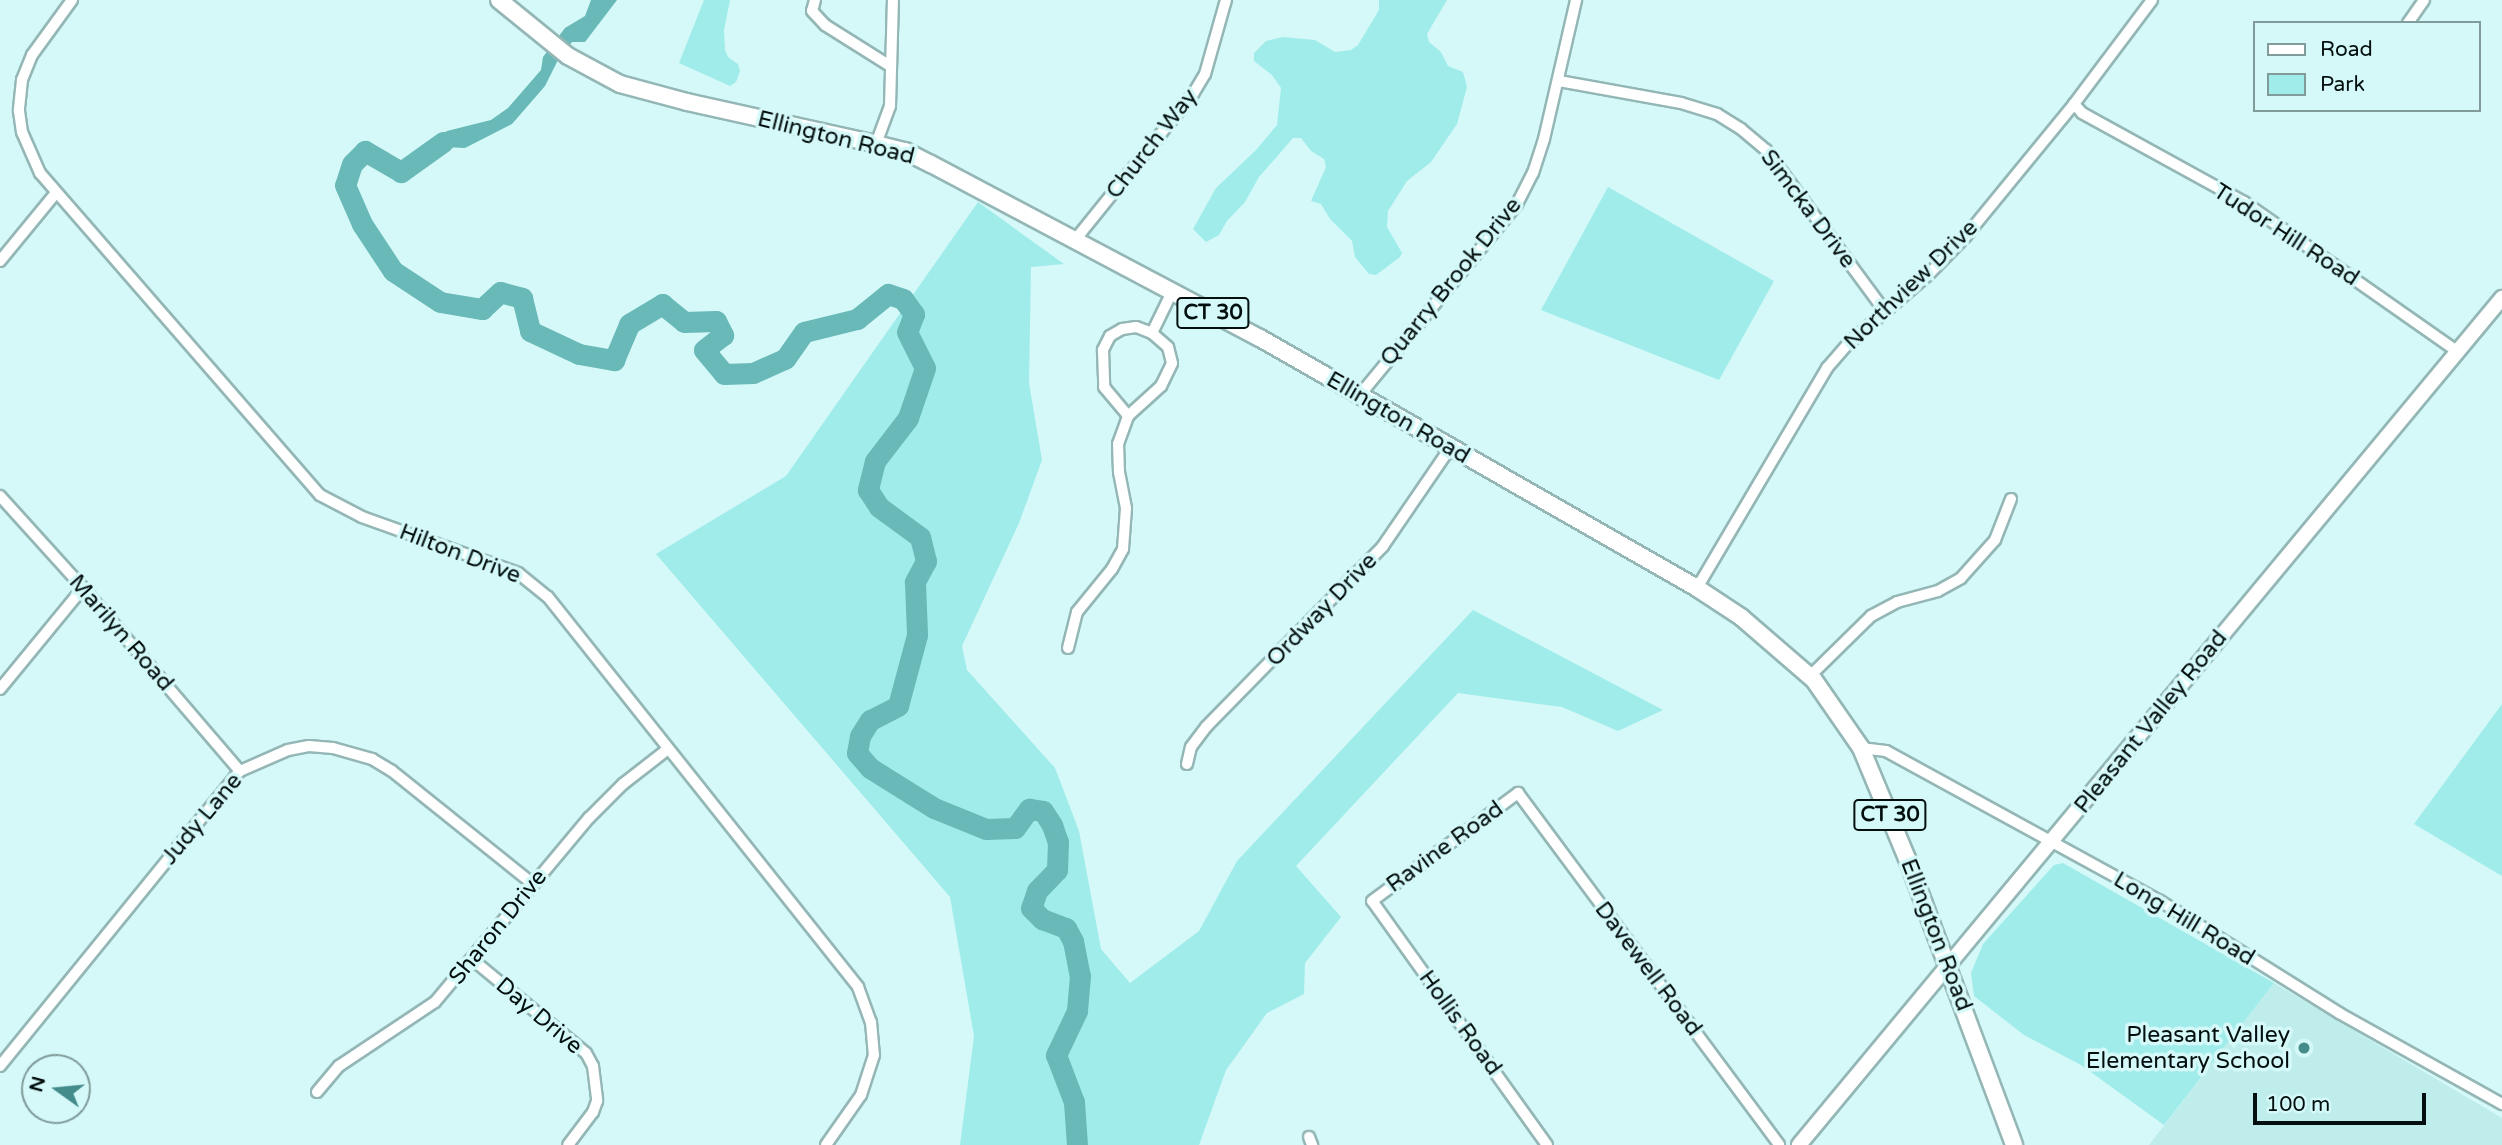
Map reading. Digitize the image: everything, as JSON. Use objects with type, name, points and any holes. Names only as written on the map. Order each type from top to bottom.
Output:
[{"type":"main road","name":"Ellington Road","points":[[499,0],[568,56],[598,74],[640,91],[905,151],[1172,292],[1359,396],[1697,588],[1741,617],[1810,676],[1831,701],[1861,748],[1948,965],[2014,1145]]},
{"type":"main road","name":"Pleasant Valley Road","points":[[1799,1145],[2502,298]]},
{"type":"street","name":"Hilton Drive","points":[[72,0],[32,55],[20,94],[22,132],[29,153],[55,194],[320,495],[351,513],[498,565],[534,583],[548,597],[844,967],[865,1004],[874,1038],[871,1073],[861,1095],[827,1145]]},
{"type":"street","points":[[815,0],[812,11],[825,25],[890,66]]},
{"type":"street","points":[[876,144],[890,106],[893,0]]},
{"type":"street","name":"Church Way","points":[[1075,240],[1193,94],[1205,74],[1226,0]]},
{"type":"street","name":"Quarry Brook Drive","points":[[1359,396],[1517,204],[1533,173],[1559,81],[1576,0]]},
{"type":"street","name":"Northview Drive","points":[[1697,588],[1827,368],[1884,310],[1928,275],[1966,236],[2074,104],[2152,0]]},
{"type":"street","points":[[2409,21],[2424,0]]},
{"type":"street","name":"Simcka Drive","points":[[1559,81],[1681,103],[1717,114],[1741,129],[1766,150],[1884,310]]},
{"type":"street","name":"Tudor Hill Road","points":[[2074,104],[2082,113],[2244,202],[2458,352]]},
{"type":"street","points":[[0,261],[55,194]]},
{"type":"street","points":[[1152,333],[1172,292]]},
{"type":"street","points":[[1068,649],[1077,612],[1112,569],[1123,549],[1126,508],[1118,444],[1128,416],[1161,386],[1172,363],[1168,347],[1152,333],[1136,327],[1122,329],[1110,336],[1103,350],[1104,387],[1128,416]]},
{"type":"street","name":"Ordway Drive","points":[[1187,764],[1191,747],[1206,727],[1383,546],[1450,448]]},
{"type":"street","name":"Marilyn Road","points":[[0,496],[240,771]]},
{"type":"street","points":[[1810,676],[1871,616],[1897,602],[1938,591],[1961,578],[1995,540],[2011,499]]},
{"type":"street","points":[[0,690],[83,588]]},
{"type":"street","name":"Judy Lane","points":[[0,1066],[240,771],[288,750],[309,746],[356,752],[392,771],[533,884]]},
{"type":"street","name":"Long Hill Road","points":[[1861,748],[1886,751],[2160,901],[2339,1013],[2502,1104]]},
{"type":"street","name":"Sharon Drive","points":[[317,1092],[339,1066],[435,1002],[605,800],[668,749]]},
{"type":"street","name":"Ravine Road","points":[[1372,901],[1518,793]]},
{"type":"street","name":"Davewell Road","points":[[1518,793],[1779,1145]]},
{"type":"street","name":"Hollis Road","points":[[1372,901],[1547,1145]]},
{"type":"street","name":"Day Drive","points":[[473,960],[586,1054],[596,1077],[597,1101],[593,1112],[568,1145]]},
{"type":"shaded area","points":[[591,0],[617,0],[585,42],[572,42],[557,62],[545,86],[512,124],[465,148],[443,147],[421,159],[420,155],[427,145],[447,131],[491,120],[508,108],[541,70],[543,57],[565,28],[585,16]]},
{"type":"shaded area","name":"Pleasant Valley Elementary School","points":[[2274,983],[2502,1118],[2502,1145],[2149,1145]]},
{"type":"green space","points":[[704,0],[730,0],[724,30],[725,50],[728,57],[738,64],[740,71],[736,82],[730,86],[679,63]]},
{"type":"green space","points":[[1379,0],[1447,0],[1427,34],[1429,42],[1441,52],[1448,66],[1463,72],[1467,87],[1457,124],[1431,162],[1407,181],[1388,211],[1387,227],[1402,253],[1400,257],[1376,275],[1369,274],[1355,257],[1352,241],[1330,219],[1321,204],[1311,201],[1326,167],[1324,159],[1311,151],[1301,138],[1293,138],[1259,177],[1245,202],[1227,221],[1219,235],[1206,242],[1193,229],[1216,188],[1256,150],[1277,125],[1281,88],[1272,75],[1254,61],[1254,53],[1266,41],[1283,37],[1315,40],[1335,52],[1351,50],[1358,45],[1379,10]]},
{"type":"green space","points":[[1608,187],[1774,281],[1719,380],[1541,310]]},
{"type":"green space","points":[[978,202],[1064,264],[1031,267],[1029,383],[1042,460],[1019,523],[962,646],[967,670],[1055,768],[1079,831],[1101,949],[1130,983],[1199,931],[1237,861],[1473,610],[1663,710],[1618,731],[1562,707],[1458,693],[1296,866],[1341,917],[1305,963],[1304,994],[1267,1013],[1226,1070],[1199,1145],[960,1145],[974,1036],[950,897],[656,554],[786,476]]},
{"type":"green space","points":[[2502,704],[2502,876],[2414,824]]},
{"type":"green space","points":[[2063,863],[2274,983],[2164,1125],[2081,1065],[2024,1035],[1974,996],[1971,973],[1983,944],[2054,865]]},
{"type":"waterway","points":[[443,142],[401,172],[365,151],[352,164],[345,185],[362,224],[393,271],[440,302],[482,309],[500,292],[522,298],[530,331],[579,354],[614,360],[629,324],[662,304],[684,322],[716,321],[723,335],[704,350],[724,374],[753,373],[785,359],[804,332],[857,319],[888,294],[903,299],[914,314],[907,332],[925,368],[908,418],[875,461],[868,490],[879,507],[920,537],[926,561],[915,582],[917,635],[898,706],[870,720],[860,736],[857,753],[870,768],[934,808],[986,829],[1015,828],[1029,809],[1043,811],[1052,825],[1058,842],[1057,870],[1037,891],[1031,908],[1042,919],[1066,928],[1073,941],[1080,976],[1077,1011],[1056,1055],[1074,1102],[1077,1145]]},
{"type":"place","name":"Pleasant Valley Elementary School","points":[[2304,1048]]}]
